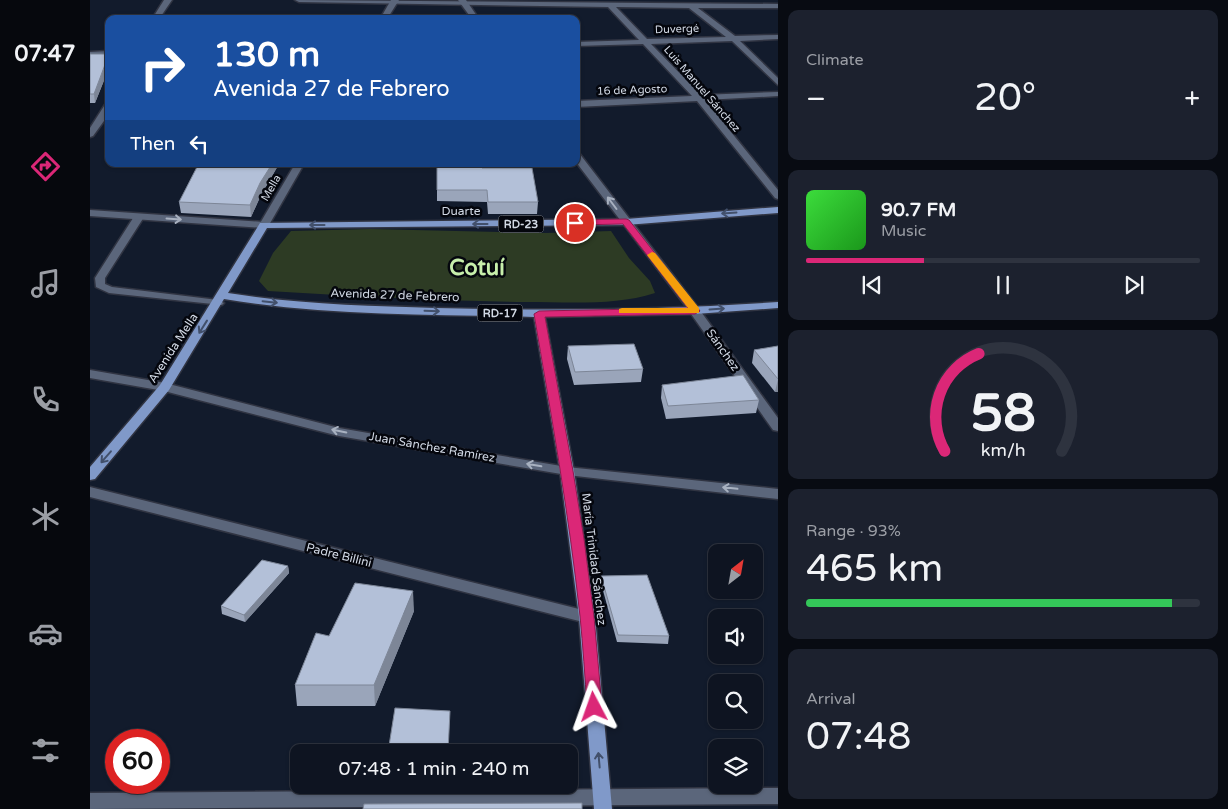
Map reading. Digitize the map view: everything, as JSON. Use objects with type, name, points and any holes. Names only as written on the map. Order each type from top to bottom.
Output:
[{"type":"main road","name":"Duarte","points":[[264,225],[626,222],[778,210]]},
{"type":"main road","name":"Avenida Mella","points":[[90,476],[165,387],[264,225]]},
{"type":"main road","name":"Avenida 27 de Febrero","points":[[220,299],[360,309],[539,314],[695,311],[778,305]]},
{"type":"main road","name":"María Trinidad Sánchez","points":[[539,314],[567,471],[587,617],[603,803]]},
{"type":"street","points":[[158,15],[168,0]]},
{"type":"street","points":[[299,0],[688,3],[778,6]]},
{"type":"street","points":[[385,15],[394,1]]},
{"type":"street","points":[[464,2],[473,15]]},
{"type":"street","name":"Luis Manuel Sánchez","points":[[608,3],[699,98],[778,196]]},
{"type":"street","points":[[688,3],[734,39],[778,83]]},
{"type":"street","name":"Duvergé","points":[[580,44],[778,37]]},
{"type":"street","points":[[90,54],[105,53]]},
{"type":"street","name":"16 de Agosto","points":[[580,104],[778,94]]},
{"type":"street","points":[[90,120],[105,119]]},
{"type":"street","points":[[90,134],[105,119]]},
{"type":"street","name":"Sánchez","points":[[580,160],[695,311],[778,428]]},
{"type":"street","name":"Mella","points":[[264,225],[297,167]]},
{"type":"street","points":[[90,213],[264,225]]},
{"type":"street","points":[[139,217],[100,278],[100,285],[109,290],[220,299]]},
{"type":"street","name":"Juan Sánchez Ramírez","points":[[90,374],[165,387],[339,432],[567,471],[778,494]]},
{"type":"street","name":"Padre Billini","points":[[90,492],[587,617]]},
{"type":"street","points":[[90,801],[603,803],[778,796]]},
{"type":"green space","points":[[371,229],[546,233],[611,231],[629,258],[650,281],[655,293],[608,302],[462,301],[268,291],[259,281],[273,253],[291,231]]},
{"type":"building","points":[[90,54],[105,54],[105,65],[94,94],[90,94]]},
{"type":"building","points":[[197,167],[270,167],[250,205],[179,202]]},
{"type":"building","points":[[437,167],[532,168],[538,202],[488,202],[487,190],[437,190]]},
{"type":"building","points":[[634,344],[643,369],[575,372],[568,346]]},
{"type":"building","points":[[778,346],[778,379],[754,350]]},
{"type":"building","points":[[743,375],[759,400],[668,406],[662,385]]},
{"type":"building","points":[[262,560],[288,566],[244,615],[221,606]]},
{"type":"building","points":[[647,575],[669,636],[618,635],[601,576]]},
{"type":"building","points":[[355,583],[413,591],[374,685],[295,685],[316,633],[329,636]]},
{"type":"building","points":[[395,708],[450,711],[448,744],[389,744]]},
{"type":"building","points":[[582,803],[582,809],[363,809],[364,804]]},
{"type":"slow traffic","points":[[622,311],[695,311],[652,255]]},
{"type":"district","name":"Cotuí","points":[[477,268]]},
{"type":"route","points":[[575,223],[626,222],[695,311],[539,314],[577,539],[587,617],[594,707]]}]
